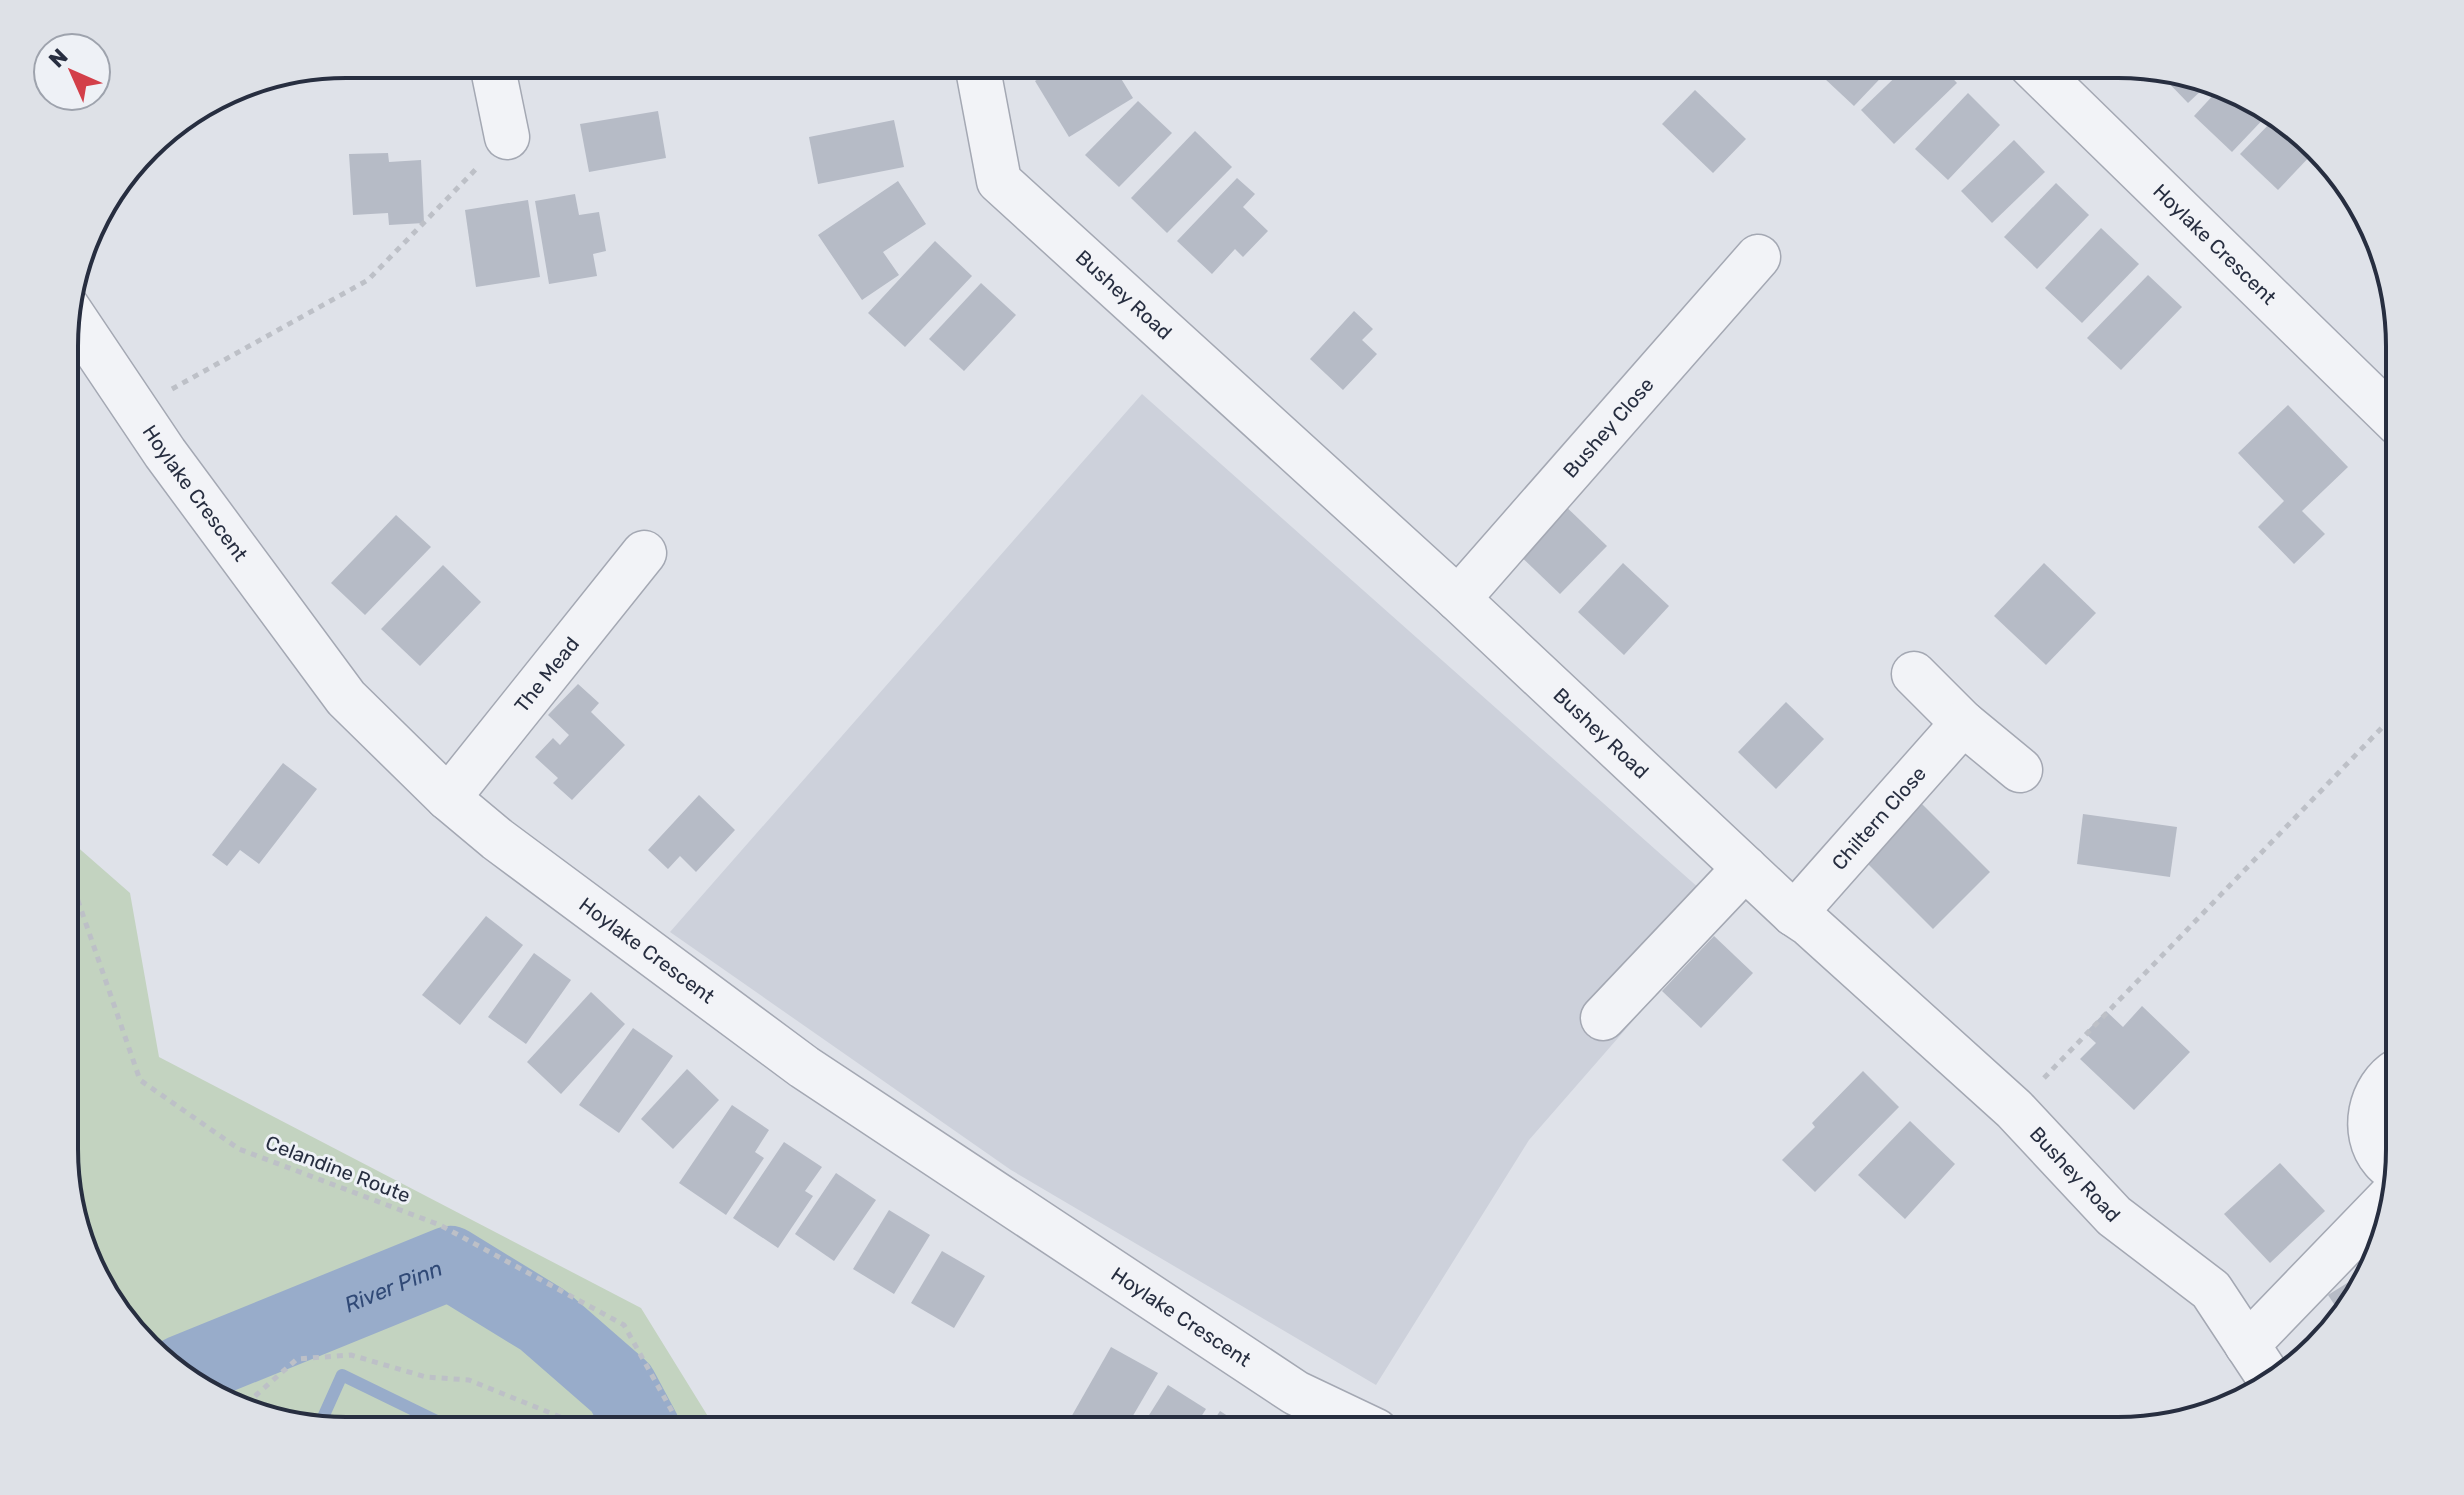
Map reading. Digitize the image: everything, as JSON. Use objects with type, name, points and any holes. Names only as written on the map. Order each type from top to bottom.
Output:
[{"type":"street","points":[[495,78],[507,137]]},
{"type":"street","name":"Bushey Road","points":[[980,78],[999,181],[1458,599],[1794,914],[1809,924],[2014,1109],[2114,1216],[2211,1290],[2266,1373]]},
{"type":"street","name":"Hoylake Crescent","points":[[2044,78],[2385,410]]},
{"type":"street","name":"Bushey Close","points":[[1458,599],[1758,257]]},
{"type":"street","name":"Hoylake Crescent","points":[[79,325],[165,453],[346,698],[448,798],[497,839],[804,1067],[1296,1393],[1345,1416]]},
{"type":"street","name":"The Mead","points":[[448,798],[644,553]]},
{"type":"street","points":[[1914,674],[1963,723],[2020,770]]},
{"type":"street","name":"Chiltern Close","points":[[1794,914],[1963,723]]},
{"type":"street","points":[[1603,1018],[1745,868]]},
{"type":"street","points":[[2385,1082],[2376,1095],[2370,1116],[2372,1139],[2385,1162]]},
{"type":"street","points":[[2247,1345],[2379,1208]]},
{"type":"path","points":[[135,410],[368,280],[507,137]]},
{"type":"path","points":[[2014,1109],[2385,725]]},
{"type":"path","name":"Celandine Route","points":[[78,901],[140,1080],[239,1149],[440,1225],[624,1325],[675,1417]]},
{"type":"path","points":[[251,1400],[297,1359],[351,1355],[426,1377],[469,1380],[560,1417]]},
{"type":"shaded area","points":[[1142,394],[1727,913],[1529,1140],[1376,1385],[1011,1170],[670,932]]},
{"type":"green space","points":[[78,848],[130,893],[159,1057],[641,1308],[708,1417],[311,1415],[243,1397],[212,1381],[169,1351],[144,1326],[123,1298],[92,1235],[83,1201],[78,1149]]},
{"type":"building","points":[[1040,78],[1121,78],[1133,98],[1069,137],[1035,81]]},
{"type":"building","points":[[1824,78],[1881,78],[1854,106]]},
{"type":"building","points":[[1894,78],[1952,78],[1957,83],[1894,144],[1861,110]]},
{"type":"building","points":[[2169,83],[2201,91],[2188,103]]},
{"type":"building","points":[[1695,90],[1746,139],[1713,173],[1662,124]]},
{"type":"building","points":[[1968,93],[2000,125],[1948,180],[1915,149]]},
{"type":"building","points":[[2213,95],[2262,120],[2232,152],[2194,116]]},
{"type":"building","points":[[1138,101],[1172,133],[1119,187],[1085,155]]},
{"type":"building","points":[[658,111],[666,158],[589,172],[580,124]]},
{"type":"building","points":[[894,120],[904,167],[818,184],[809,137]]},
{"type":"building","points":[[2269,124],[2309,158],[2278,190],[2240,154]]},
{"type":"building","points":[[1195,131],[1232,167],[1167,233],[1131,198]]},
{"type":"building","points":[[2014,140],[2045,172],[1992,223],[1961,191]]},
{"type":"building","points":[[388,153],[389,162],[421,160],[424,223],[389,225],[388,213],[353,215],[349,154]]},
{"type":"building","points":[[1237,178],[1255,194],[1243,207],[1268,231],[1243,257],[1235,249],[1212,274],[1177,241]]},
{"type":"building","points":[[898,181],[926,224],[883,252],[899,275],[862,300],[818,235]]},
{"type":"building","points":[[2056,183],[2089,215],[2037,269],[2004,237]]},
{"type":"building","points":[[575,194],[579,215],[599,212],[606,251],[593,254],[597,276],[549,284],[535,201]]},
{"type":"building","points":[[528,200],[540,277],[476,287],[465,210]]},
{"type":"building","points":[[2101,228],[2139,264],[2082,323],[2045,288]]},
{"type":"building","points":[[935,241],[972,276],[905,347],[868,313]]},
{"type":"building","points":[[2148,275],[2182,307],[2121,370],[2087,338]]},
{"type":"building","points":[[981,283],[1016,315],[964,371],[929,339]]},
{"type":"building","points":[[1354,311],[1373,329],[1362,340],[1377,354],[1343,390],[1310,359]]},
{"type":"building","points":[[2288,405],[2348,467],[2302,511],[2325,534],[2294,564],[2258,527],[2284,501],[2238,453]]},
{"type":"building","points":[[1558,499],[1607,546],[1560,594],[1512,548]]},
{"type":"building","points":[[396,515],[431,547],[365,615],[331,583]]},
{"type":"building","points":[[1623,563],[1669,606],[1624,655],[1578,612]]},
{"type":"building","points":[[2044,563],[2096,613],[2046,665],[1994,616]]},
{"type":"building","points":[[443,565],[481,602],[420,666],[381,629]]},
{"type":"building","points":[[578,684],[599,703],[591,712],[625,745],[572,800],[553,783],[558,778],[535,757],[553,738],[560,745],[569,735],[548,715]]},
{"type":"building","points":[[1786,702],[1824,739],[1776,789],[1738,752]]},
{"type":"building","points":[[283,763],[317,789],[259,864],[240,850],[227,866],[212,855]]},
{"type":"building","points":[[1912,794],[1990,872],[1933,929],[1855,851]]},
{"type":"building","points":[[699,795],[735,830],[696,872],[680,856],[668,869],[648,850]]},
{"type":"building","points":[[2083,814],[2177,827],[2170,877],[2077,864]]},
{"type":"building","points":[[486,916],[523,945],[460,1025],[422,995]]},
{"type":"building","points":[[1714,936],[1753,973],[1701,1028],[1662,991]]},
{"type":"building","points":[[534,953],[571,980],[526,1044],[488,1017]]},
{"type":"building","points":[[591,992],[625,1024],[561,1094],[527,1062]]},
{"type":"building","points":[[2142,1006],[2190,1052],[2134,1110],[2080,1059],[2096,1043],[2085,1033],[2106,1011],[2123,1027]]},
{"type":"building","points":[[633,1028],[673,1056],[619,1133],[579,1105]]},
{"type":"building","points":[[687,1069],[719,1100],[673,1149],[641,1119]]},
{"type":"building","points":[[1863,1071],[1899,1107],[1815,1192],[1782,1160],[1815,1127],[1812,1123]]},
{"type":"building","points":[[732,1105],[769,1130],[755,1152],[764,1158],[726,1215],[679,1183]]},
{"type":"building","points":[[1910,1121],[1955,1164],[1905,1219],[1858,1175]]},
{"type":"building","points":[[784,1142],[822,1167],[805,1191],[813,1196],[778,1248],[733,1218]]},
{"type":"building","points":[[2280,1163],[2325,1211],[2270,1263],[2224,1214]]},
{"type":"building","points":[[836,1173],[876,1200],[834,1261],[795,1234]]},
{"type":"building","points":[[889,1210],[930,1235],[894,1294],[853,1269]]},
{"type":"building","points":[[942,1251],[985,1276],[954,1328],[911,1303]]},
{"type":"building","points":[[2351,1280],[2335,1306],[2328,1295]]},
{"type":"building","points":[[1111,1347],[1158,1373],[1132,1417],[1071,1417]]},
{"type":"building","points":[[1168,1385],[1206,1409],[1201,1417],[1148,1417]]},
{"type":"waterway","name":"River Pinn","points":[[192,1368],[450,1263],[543,1320],[621,1388],[636,1417]]},
{"type":"waterway","points":[[324,1416],[342,1375],[428,1417]]}]
